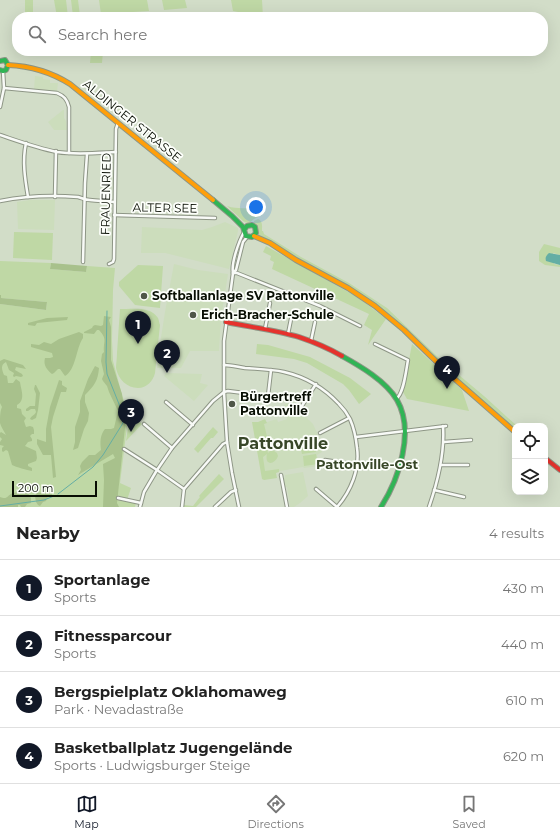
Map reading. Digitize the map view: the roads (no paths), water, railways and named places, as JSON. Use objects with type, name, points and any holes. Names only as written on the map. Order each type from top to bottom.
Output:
[{"type":"main road","points":[[0,61],[5,60],[8,65],[6,70],[1,71]]},
{"type":"main road","name":"ALDINGER STRASSE","points":[[8,65],[29,66],[40,69],[60,77],[82,92],[232,216],[245,229]]},
{"type":"main road","points":[[257,232],[250,238],[247,237],[245,229],[250,225],[254,226],[259,235],[266,242]]},
{"type":"main road","points":[[254,236],[350,288],[380,310],[512,429]]},
{"type":"main road","points":[[226,322],[288,334],[311,341],[343,356],[364,369],[388,389],[400,407],[404,430],[403,449],[398,471],[388,496],[381,507]]},
{"type":"main road","points":[[546,459],[560,470]]},
{"type":"street","points":[[0,107],[4,88],[1,71]]},
{"type":"street","points":[[4,88],[57,93],[63,95],[68,102],[70,153]]},
{"type":"street","name":"FRAUENRIED","points":[[109,264],[113,262],[114,259],[116,129],[118,122]]},
{"type":"street","points":[[0,135],[56,152],[87,154],[116,152]]},
{"type":"street","points":[[26,144],[24,160],[28,197]]},
{"type":"street","points":[[55,197],[56,152]]},
{"type":"street","points":[[83,262],[87,154]]},
{"type":"street","points":[[0,201],[28,197],[79,197],[87,200],[114,202]]},
{"type":"street","name":"ALTER SEE","points":[[114,216],[215,218]]},
{"type":"street","points":[[239,507],[227,442],[224,392],[224,341],[233,273],[232,269],[237,247],[245,229]]},
{"type":"street","points":[[233,273],[236,270],[243,242],[247,237]]},
{"type":"street","points":[[233,273],[237,273],[301,298],[360,326]]},
{"type":"street","points":[[265,329],[270,303]]},
{"type":"street","points":[[288,334],[292,314]]},
{"type":"street","points":[[311,341],[315,322]]},
{"type":"street","points":[[375,344],[408,360],[400,397],[396,399]]},
{"type":"street","points":[[224,365],[271,370],[292,374],[303,378],[316,384],[334,399],[346,413],[356,437],[358,453],[357,465],[350,487],[337,507],[316,489]]},
{"type":"street","points":[[140,507],[147,486],[172,448],[214,401],[224,392],[228,391],[268,396],[271,370]]},
{"type":"street","points":[[300,409],[316,384]]},
{"type":"street","points":[[166,402],[193,425]]},
{"type":"street","points":[[320,433],[349,418]]},
{"type":"street","points":[[144,424],[172,448]]},
{"type":"street","points":[[356,437],[445,426],[441,465],[428,507]]},
{"type":"street","points":[[444,442],[471,440]]},
{"type":"street","points":[[182,507],[184,489],[223,444],[227,442]]},
{"type":"street","points":[[124,449],[184,489]]},
{"type":"street","points":[[325,460],[357,465]]},
{"type":"street","points":[[441,465],[468,466]]},
{"type":"street","points":[[281,474],[287,507]]},
{"type":"street","points":[[215,507],[231,492],[236,490]]},
{"type":"street","points":[[434,490],[464,497]]},
{"type":"street","points":[[118,498],[141,503]]},
{"type":"water","points":[[549,253],[560,255],[560,265],[546,261],[546,257]]},
{"type":"waterway","points":[[58,494],[93,467],[103,455],[123,423],[121,409],[107,374],[107,311]]},
{"type":"waterway","points":[[0,506],[44,500],[54,496]]},
{"type":"place","name":"Softballanlage SV Pattonville","points":[[144,296]]},
{"type":"place","name":"Erich-Bracher-Schule","points":[[193,315]]},
{"type":"place","name":"Sportanlage","points":[[138,344]]},
{"type":"place","name":"Fitnessparcour","points":[[167,373]]},
{"type":"place","name":"Basketballplatz Jugengelände","points":[[447,389]]},
{"type":"place","name":"Bürgertreff Pattonville","points":[[232,404]]},
{"type":"place","name":"Bergspielplatz Oklahomaweg","points":[[131,432]]},
{"type":"district","name":"Pattonville","points":[[283,443]]},
{"type":"district","name":"Pattonville-Ost","points":[[367,464]]}]
